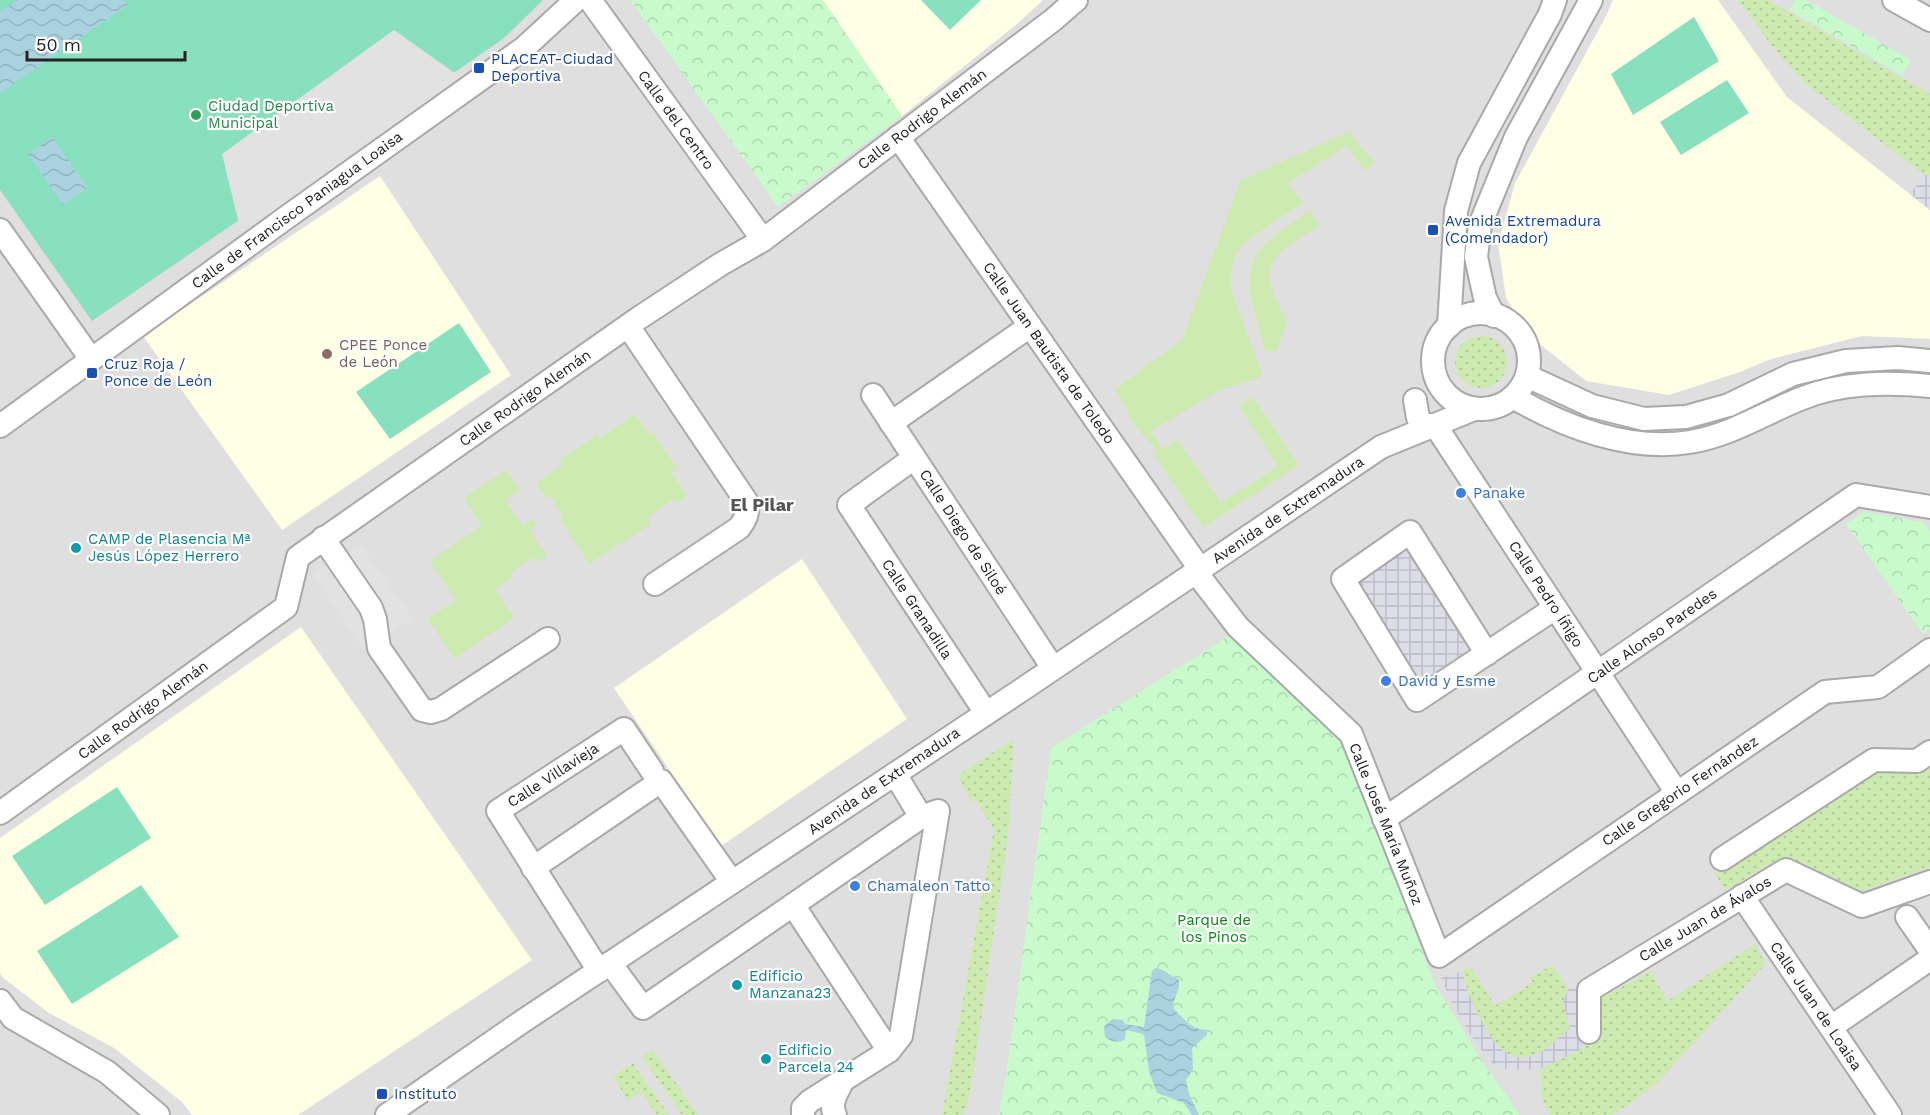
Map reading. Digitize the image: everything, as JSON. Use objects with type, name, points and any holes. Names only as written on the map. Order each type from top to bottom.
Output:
[{"type":"street","name":"Calle de Francisco Paniagua Loaisa","points":[[4,421],[524,48],[576,0]]},
{"type":"street","name":"Calle del Centro","points":[[590,0],[763,240]]},
{"type":"street","name":"Calle Rodrigo Alemán","points":[[0,813],[286,607],[298,557],[323,538],[628,326],[712,270],[763,240],[1053,20],[1076,0]]},
{"type":"street","points":[[1449,326],[1456,211],[1469,163],[1550,14],[1555,0]]},
{"type":"street","points":[[1494,316],[1485,298],[1476,257],[1480,225],[1516,137],[1590,0]]},
{"type":"street","points":[[1894,0],[1930,20]]},
{"type":"street","name":"Calle Juan Bautista de Toledo","points":[[898,137],[1197,570]]},
{"type":"street","points":[[0,230],[90,359]]},
{"type":"street","points":[[1381,447],[1474,409],[1501,405],[1513,397],[1527,376],[1529,361],[1526,346],[1519,332],[1508,322],[1494,316],[1478,314],[1462,317],[1440,336],[1435,347],[1434,373],[1440,386],[1449,397],[1461,405],[1474,409]]},
{"type":"street","points":[[628,326],[746,501],[748,508],[744,522],[739,528],[655,584]]},
{"type":"street","points":[[891,423],[1030,326]]},
{"type":"street","points":[[1527,376],[1592,406],[1644,419],[1686,417],[1729,405],[1793,374],[1846,361],[1898,358],[1930,361]]},
{"type":"street","points":[[1381,447],[1434,373]]},
{"type":"street","points":[[1513,397],[1528,406],[1584,430],[1642,444],[1690,442],[1738,428],[1801,398],[1850,386],[1898,383],[1930,386]]},
{"type":"street","name":"Calle Diego de Siloé","points":[[873,395],[1053,668]]},
{"type":"street","points":[[1415,400],[1418,418],[1424,425],[1436,424]]},
{"type":"street","name":"Calle Pedro Íñigo","points":[[1436,424],[1677,793]]},
{"type":"street","name":"Avenida de Extremadura","points":[[387,1115],[604,967],[1381,447]]},
{"type":"street","name":"Calle Granadilla","points":[[914,458],[849,505],[986,713]]},
{"type":"street","name":"Calle Alonso Paredes","points":[[1384,819],[1856,495],[1930,507]]},
{"type":"street","points":[[1487,654],[1410,532],[1343,579],[1418,700],[1487,654],[1555,608]]},
{"type":"street","points":[[323,538],[371,608],[379,648],[422,710],[431,712],[441,709],[548,639]]},
{"type":"street","name":"Calle José María Muñoz","points":[[1197,570],[1238,627],[1351,734],[1439,956]]},
{"type":"street","name":"Calle Gregorio Fernández","points":[[1439,956],[1825,692],[1878,687],[1930,650]]},
{"type":"street","name":"Calle Villavieja","points":[[533,868],[498,812],[624,729],[652,771]]},
{"type":"street","points":[[1722,858],[1874,760],[1917,761],[1930,752]]},
{"type":"street","points":[[895,774],[921,817]]},
{"type":"street","points":[[732,882],[661,781],[533,868],[604,967],[643,1008],[921,817],[938,812],[901,1036],[889,1051],[842,1083],[810,1101],[803,1108],[803,1115]]},
{"type":"street","name":"Calle Juan de Ávalos","points":[[1589,1032],[1589,990],[1786,870],[1862,906],[1930,882]]},
{"type":"street","name":"Calle Juan de Loaisa","points":[[1742,896],[1890,1115]]},
{"type":"street","points":[[793,905],[889,1051]]},
{"type":"street","points":[[1907,917],[1930,950]]},
{"type":"street","points":[[1832,1027],[1930,959]]},
{"type":"street","points":[[0,1001],[13,1018],[107,1072],[158,1115]]},
{"type":"street","points":[[835,1115],[833,1101],[842,1083]]},
{"type":"shaded area","points":[[0,0],[1930,0],[1930,1115],[0,1115]]},
{"type":"shaded area","points":[[823,0],[1043,0],[1017,24],[902,116]]},
{"type":"shaded area","points":[[1613,0],[1718,0],[1787,97],[1930,210],[1930,339],[1862,336],[1771,359],[1740,372],[1669,395],[1586,381],[1531,337],[1506,298],[1498,244],[1515,183]]},
{"type":"shaded area","points":[[394,30],[466,81],[241,232],[222,154]]},
{"type":"shaded area","points":[[1924,175],[1930,175],[1930,210],[1910,194]]},
{"type":"shaded area","name":"CPEE Ponce de León","points":[[380,176],[511,375],[282,530],[143,336]]},
{"type":"shaded area","points":[[360,543],[412,618],[364,651],[313,575]]},
{"type":"shaded area","points":[[1403,548],[1420,553],[1478,646],[1428,690],[1414,686],[1354,591],[1357,577]]},
{"type":"shaded area","points":[[802,559],[907,719],[721,846],[614,688]]},
{"type":"shaded area","points":[[301,627],[532,960],[298,1115],[192,1115],[182,1102],[114,1048],[49,1013],[2,977],[0,972],[0,838]]},
{"type":"shaded area","points":[[1462,971],[1478,1015],[1493,1040],[1503,1051],[1515,1057],[1527,1058],[1546,1049],[1570,1028],[1563,1002],[1568,989],[1585,978],[1596,997],[1597,1034],[1582,1049],[1540,1069],[1499,1068],[1491,1062],[1472,1037],[1452,1003],[1441,978]]},
{"type":"green space","name":"Ciudad Deportiva Municipal","points":[[0,0],[543,0],[503,39],[92,321],[0,190]]},
{"type":"green space","points":[[630,0],[823,0],[902,116],[778,207]]},
{"type":"green space","points":[[921,0],[981,0],[950,30]]},
{"type":"green space","points":[[1738,0],[1768,0],[1930,94],[1930,175],[1924,175],[1805,83],[1775,50]]},
{"type":"green space","points":[[1795,0],[1806,0],[1911,60],[1902,75],[1789,10]]},
{"type":"green space","points":[[1694,17],[1719,61],[1633,115],[1611,74]]},
{"type":"green space","points":[[1727,80],[1749,113],[1681,155],[1660,122]]},
{"type":"green space","points":[[1348,132],[1375,163],[1365,171],[1347,146],[1288,183],[1303,203],[1246,241],[1236,254],[1231,270],[1231,289],[1262,374],[1261,377],[1219,391],[1151,431],[1163,449],[1178,440],[1221,503],[1278,466],[1239,406],[1253,397],[1299,465],[1203,528],[1154,455],[1158,452],[1135,426],[1115,389],[1182,340],[1240,181]]},
{"type":"green space","points":[[1309,211],[1320,226],[1290,245],[1275,259],[1271,268],[1270,279],[1273,292],[1287,322],[1277,351],[1265,351],[1251,296],[1251,269],[1264,245]]},
{"type":"green space","points":[[459,323],[491,372],[390,439],[356,392]]},
{"type":"green space","points":[[1476,336],[1486,336],[1500,343],[1507,362],[1500,381],[1486,388],[1476,388],[1466,384],[1459,377],[1455,367],[1455,357],[1459,347],[1466,340]]},
{"type":"green space","points":[[635,414],[649,434],[652,432],[677,468],[671,472],[687,496],[677,503],[674,499],[648,517],[651,524],[589,564],[560,519],[563,517],[551,497],[547,499],[536,483],[563,465],[560,460],[597,435],[599,439]]},
{"type":"green space","points":[[506,470],[520,490],[505,500],[523,526],[533,519],[537,525],[530,530],[547,556],[538,562],[534,557],[510,573],[513,577],[495,589],[514,618],[455,659],[428,619],[456,600],[430,561],[482,526],[464,498]]},
{"type":"green space","points":[[1864,512],[1923,522],[1930,532],[1930,629],[1923,634],[1846,524]]},
{"type":"green space","name":"Parque de los Pinos","points":[[1232,634],[1344,740],[1434,983],[1480,1058],[1520,1115],[999,1115],[1051,748]]},
{"type":"green space","points":[[1014,739],[1008,836],[970,1094],[964,1115],[942,1115],[994,829],[976,801],[972,802],[958,775]]},
{"type":"green space","points":[[1930,763],[1930,867],[1859,892],[1783,860],[1768,864],[1726,891],[1714,873],[1881,766]]},
{"type":"green space","points":[[117,787],[151,838],[45,905],[12,856]]},
{"type":"green space","points":[[141,885],[179,937],[72,1004],[37,951]]},
{"type":"green space","points":[[1755,944],[1765,964],[1657,1084],[1613,1115],[1550,1115],[1542,1099],[1540,1069],[1582,1049],[1596,997],[1585,978],[1592,973],[1607,995],[1650,972],[1668,1001]]},
{"type":"green space","points":[[1553,965],[1568,989],[1563,1002],[1570,1028],[1540,1052],[1528,1057],[1515,1057],[1504,1051],[1484,1027],[1476,1012],[1462,971],[1471,967],[1495,1006],[1533,982],[1530,977]]},
{"type":"green space","points":[[652,1049],[698,1115],[682,1115],[642,1057]]},
{"type":"green space","points":[[633,1063],[669,1115],[657,1115],[641,1092],[628,1101],[613,1076]]},
{"type":"water","points":[[18,0],[124,0],[128,5],[0,93],[0,12]]},
{"type":"water","points":[[52,137],[88,188],[63,205],[28,154]]},
{"type":"water","points":[[1156,968],[1179,979],[1179,987],[1172,1007],[1191,1025],[1207,1030],[1207,1035],[1192,1048],[1193,1069],[1186,1080],[1189,1094],[1199,1115],[1192,1115],[1184,1103],[1157,1093],[1149,1071],[1144,1034],[1126,1030],[1125,1039],[1118,1042],[1105,1037],[1104,1028],[1113,1019],[1123,1020],[1125,1024],[1144,1027],[1152,971]]},
{"type":"place","name":"PLACEAT-Ciudad Deportiva","points":[[479,68]]},
{"type":"place","name":"Ciudad Deportiva Municipal","points":[[196,115]]},
{"type":"place","name":"Avenida Extremadura (Comendador)","points":[[1433,230]]},
{"type":"place","name":"CPEE Ponce de León","points":[[327,354]]},
{"type":"place","name":"Cruz Roja / Ponce de León","points":[[92,373]]},
{"type":"place","name":"Panake","points":[[1461,493]]},
{"type":"place","name":"CAMP de Plasencia Mª Jesús López Herrero","points":[[76,548]]},
{"type":"place","name":"David y Esme","points":[[1386,681]]},
{"type":"place","name":"Chamaleon Tatto","points":[[855,886]]},
{"type":"place","name":"Edificio Manzana23","points":[[737,985]]},
{"type":"place","name":"Edificio Parcela 24","points":[[766,1059]]},
{"type":"place","name":"Instituto","points":[[382,1094]]},
{"type":"district","name":"El Pilar","points":[[762,504]]}]
